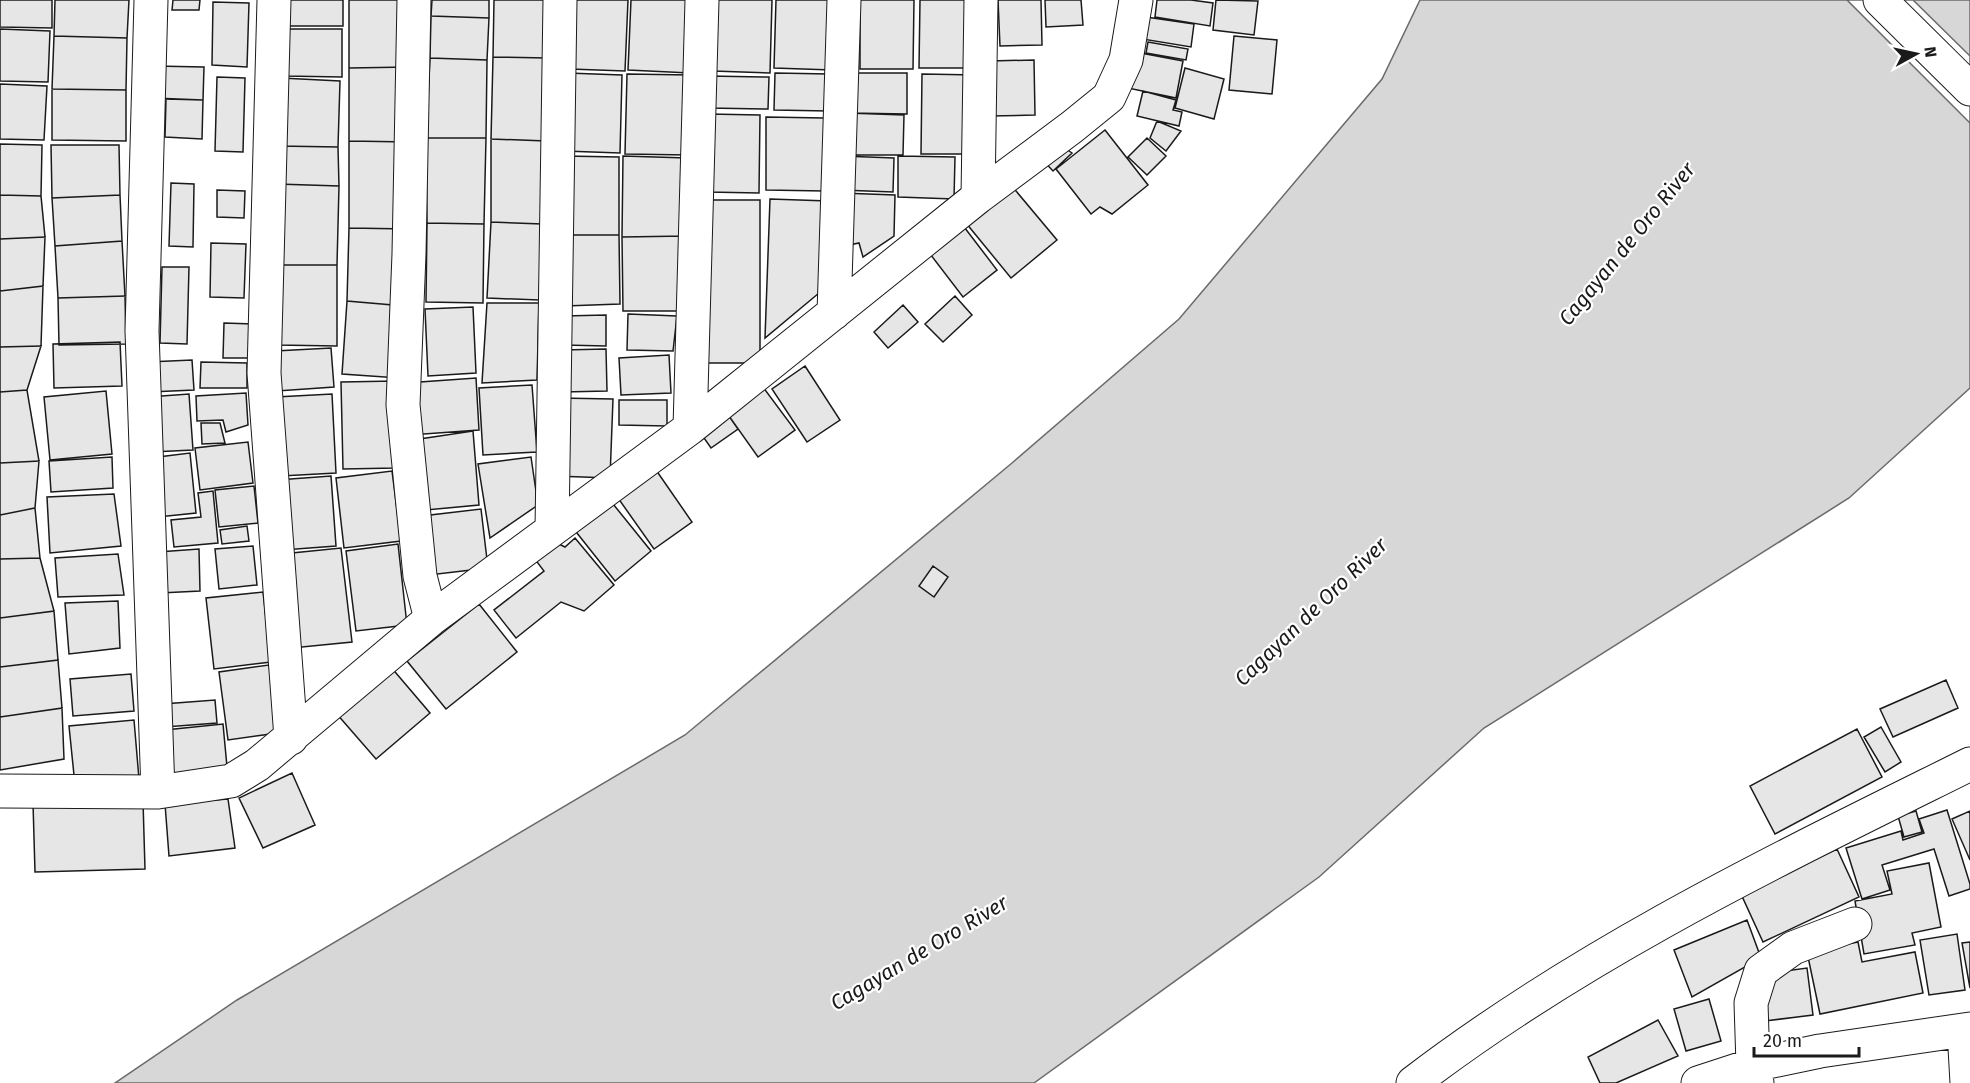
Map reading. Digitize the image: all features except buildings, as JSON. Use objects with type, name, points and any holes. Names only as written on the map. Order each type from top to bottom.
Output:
[{"type":"street","points":[[151,0],[142,331],[158,792]]},
{"type":"street","points":[[273,0],[264,373],[291,738]]},
{"type":"street","points":[[414,0],[409,254],[403,405],[420,576],[431,619]]},
{"type":"street","points":[[552,529],[560,0]]},
{"type":"street","points":[[690,428],[702,0]]},
{"type":"street","points":[[834,313],[844,0]]},
{"type":"street","points":[[978,197],[981,0]]},
{"type":"street","points":[[0,791],[158,792],[231,782],[257,765],[431,619],[690,428],[978,197],[1072,128],[1109,97],[1126,60],[1136,0]]},
{"type":"street","points":[[1881,0],[1970,89]]},
{"type":"street","points":[[1413,1083],[1518,1007],[1614,948],[1708,896],[1970,764]]},
{"type":"street","points":[[1755,1074],[1751,1003],[1761,971],[1794,948],[1855,924]]},
{"type":"street","points":[[1698,1083],[1755,1074],[1820,1051],[1967,1030],[1967,1083]]},
{"type":"water","name":"Cagayan de Oro River","points":[[1420,0],[1970,0],[1970,388],[1849,498],[1484,728],[1319,877],[1034,1083],[115,1083],[237,1000],[685,735],[1012,463],[1179,319],[1382,79]]},
{"type":"pier","points":[[1847,0],[1913,0],[1970,56],[1970,123]]}]
